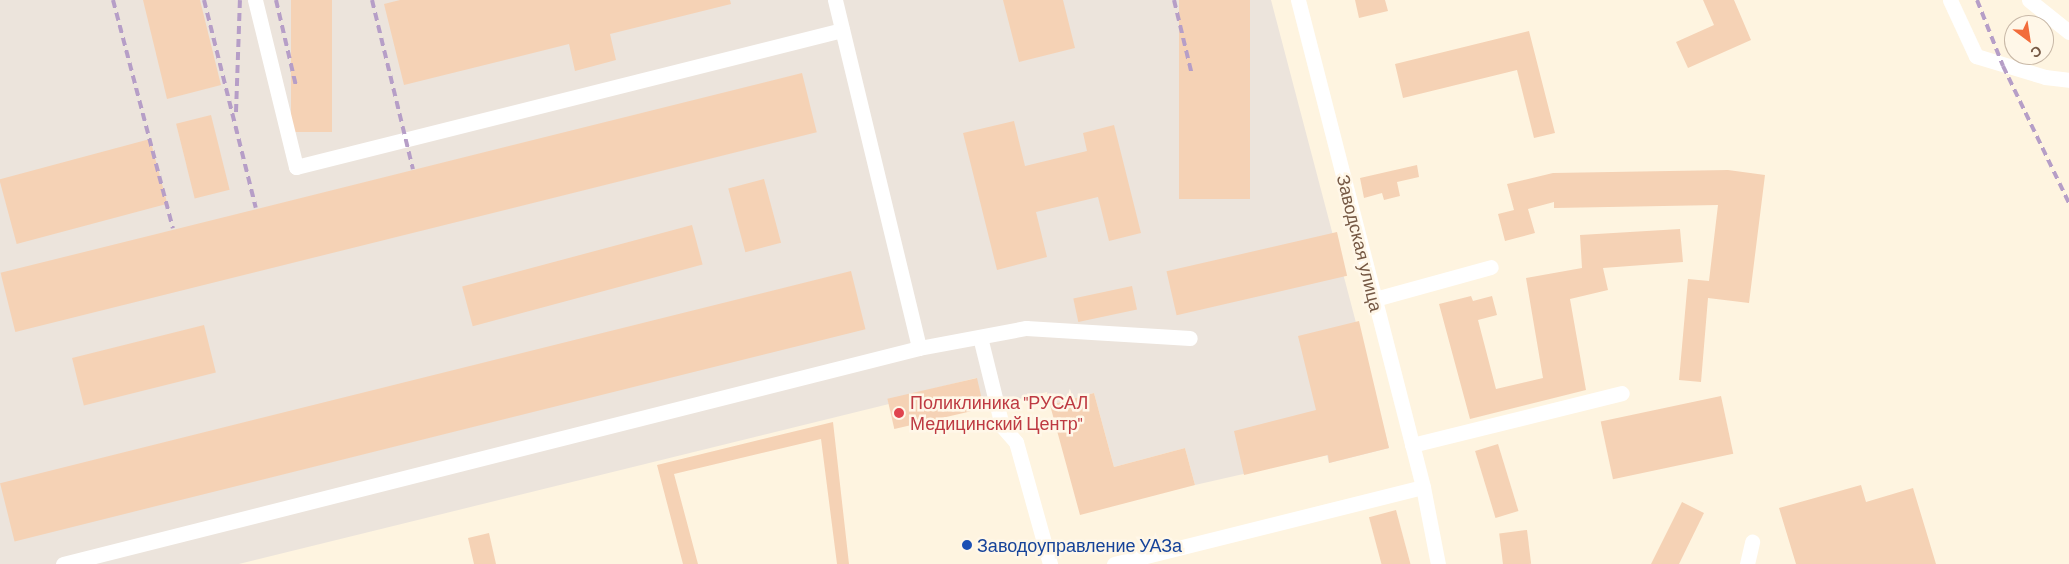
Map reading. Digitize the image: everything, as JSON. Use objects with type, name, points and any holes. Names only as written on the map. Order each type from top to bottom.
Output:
[{"type":"street","points":[[255,0],[296,167],[842,30]]},
{"type":"street","points":[[835,0],[919,348]]},
{"type":"street","name":"Заводская улица","points":[[1298,0],[1412,444],[1438,564]]},
{"type":"street","points":[[1950,0],[1976,56],[2045,77],[2069,80]]},
{"type":"street","points":[[2030,0],[2069,32]]},
{"type":"street","points":[[1374,299],[1491,268]]},
{"type":"street","points":[[62,564],[919,348],[1026,328],[1190,338]]},
{"type":"street","points":[[980,336],[1002,426],[1016,442],[1050,564]]},
{"type":"street","points":[[1412,444],[1622,394]]},
{"type":"street","points":[[1114,564],[1422,487]]},
{"type":"street","points":[[1747,564],[1752,542]]},
{"type":"shaded area","points":[[0,0],[1271,0],[1389,448],[1329,463],[1327,455],[1195,485],[1185,448],[1114,467],[1094,393],[1050,405],[1047,392],[984,408],[976,378],[888,400],[889,404],[239,564],[0,564]]},
{"type":"building","points":[[143,0],[200,0],[221,85],[167,99]]},
{"type":"building","points":[[291,0],[332,0],[332,132],[291,132]]},
{"type":"building","points":[[400,0],[730,0],[731,4],[610,34],[616,60],[575,71],[569,44],[404,85],[384,4]]},
{"type":"building","points":[[1003,0],[1063,0],[1075,48],[1019,62]]},
{"type":"building","points":[[1179,0],[1250,0],[1250,199],[1179,199]]},
{"type":"building","points":[[1355,0],[1385,0],[1388,11],[1359,18]]},
{"type":"building","points":[[1703,0],[1734,0],[1751,40],[1688,68],[1676,42],[1714,25]]},
{"type":"building","points":[[1529,31],[1555,133],[1534,138],[1517,70],[1403,98],[1395,64]]},
{"type":"building","points":[[802,73],[817,132],[15,332],[1,273]]},
{"type":"building","points":[[211,115],[230,190],[195,198],[176,124]]},
{"type":"building","points":[[1014,121],[1025,166],[1087,151],[1083,133],[1114,125],[1141,233],[1109,241],[1098,197],[1036,212],[1047,257],[997,270],[963,133]]},
{"type":"building","points":[[150,139],[167,204],[17,244],[0,179]]},
{"type":"building","points":[[1417,165],[1419,177],[1397,182],[1400,196],[1384,200],[1382,193],[1364,198],[1360,178]]},
{"type":"building","points":[[1728,170],[1765,175],[1749,303],[1708,298],[1701,382],[1679,380],[1688,279],[1709,281],[1718,205],[1554,208],[1554,202],[1528,209],[1535,233],[1505,241],[1498,214],[1514,210],[1507,184],[1553,173]]},
{"type":"building","points":[[764,179],[781,243],[745,252],[728,189]]},
{"type":"building","points":[[692,225],[703,265],[473,326],[462,287]]},
{"type":"building","points":[[1680,229],[1683,262],[1603,268],[1608,290],[1570,299],[1586,390],[1470,419],[1439,304],[1471,296],[1473,301],[1492,296],[1497,315],[1478,320],[1496,389],[1543,378],[1526,278],[1582,268],[1580,235]]},
{"type":"building","points":[[1337,232],[1347,276],[1177,315],[1166,271]]},
{"type":"building","points":[[851,271],[866,329],[15,541],[0,483]]},
{"type":"building","points":[[1132,286],[1137,309],[1078,322],[1073,298]]},
{"type":"building","points":[[1359,321],[1389,448],[1329,463],[1328,455],[1244,475],[1234,431],[1316,410],[1298,336]]},
{"type":"building","points":[[204,325],[216,373],[84,405],[72,358]]},
{"type":"building","points":[[977,378],[984,408],[894,429],[887,399]]},
{"type":"building","points":[[1094,393],[1114,467],[1185,448],[1195,485],[1080,515],[1050,405]]},
{"type":"building","points":[[1721,396],[1733,454],[1613,479],[1601,422]]},
{"type":"building","points":[[833,422],[849,564],[837,564],[821,439],[674,474],[698,564],[683,564],[657,465]]},
{"type":"building","points":[[1498,444],[1518,511],[1496,518],[1475,451]]},
{"type":"building","points":[[1861,485],[1866,502],[1913,488],[1936,564],[1796,564],[1779,508]]},
{"type":"building","points":[[1682,502],[1704,513],[1679,564],[1651,564]]},
{"type":"building","points":[[1396,510],[1410,564],[1381,564],[1369,517]]},
{"type":"building","points":[[1527,530],[1531,564],[1503,564],[1499,533]]},
{"type":"building","points":[[489,533],[496,564],[474,564],[468,538]]},
{"type":"railway","points":[[113,0],[173,228]]},
{"type":"railway","points":[[204,0],[256,208]]},
{"type":"railway","points":[[236,112],[240,0]]},
{"type":"railway","points":[[276,0],[296,86]]},
{"type":"railway","points":[[372,0],[413,169]]},
{"type":"railway","points":[[1174,0],[1192,75]]},
{"type":"railway","points":[[1977,0],[2003,66],[2069,203]]},
{"type":"place","name":"Поликлиника \"РУСАЛ Медицинский Центр\"","points":[[899,413]]},
{"type":"place","name":"Заводоуправление УАЗа","points":[[967,545]]}]
